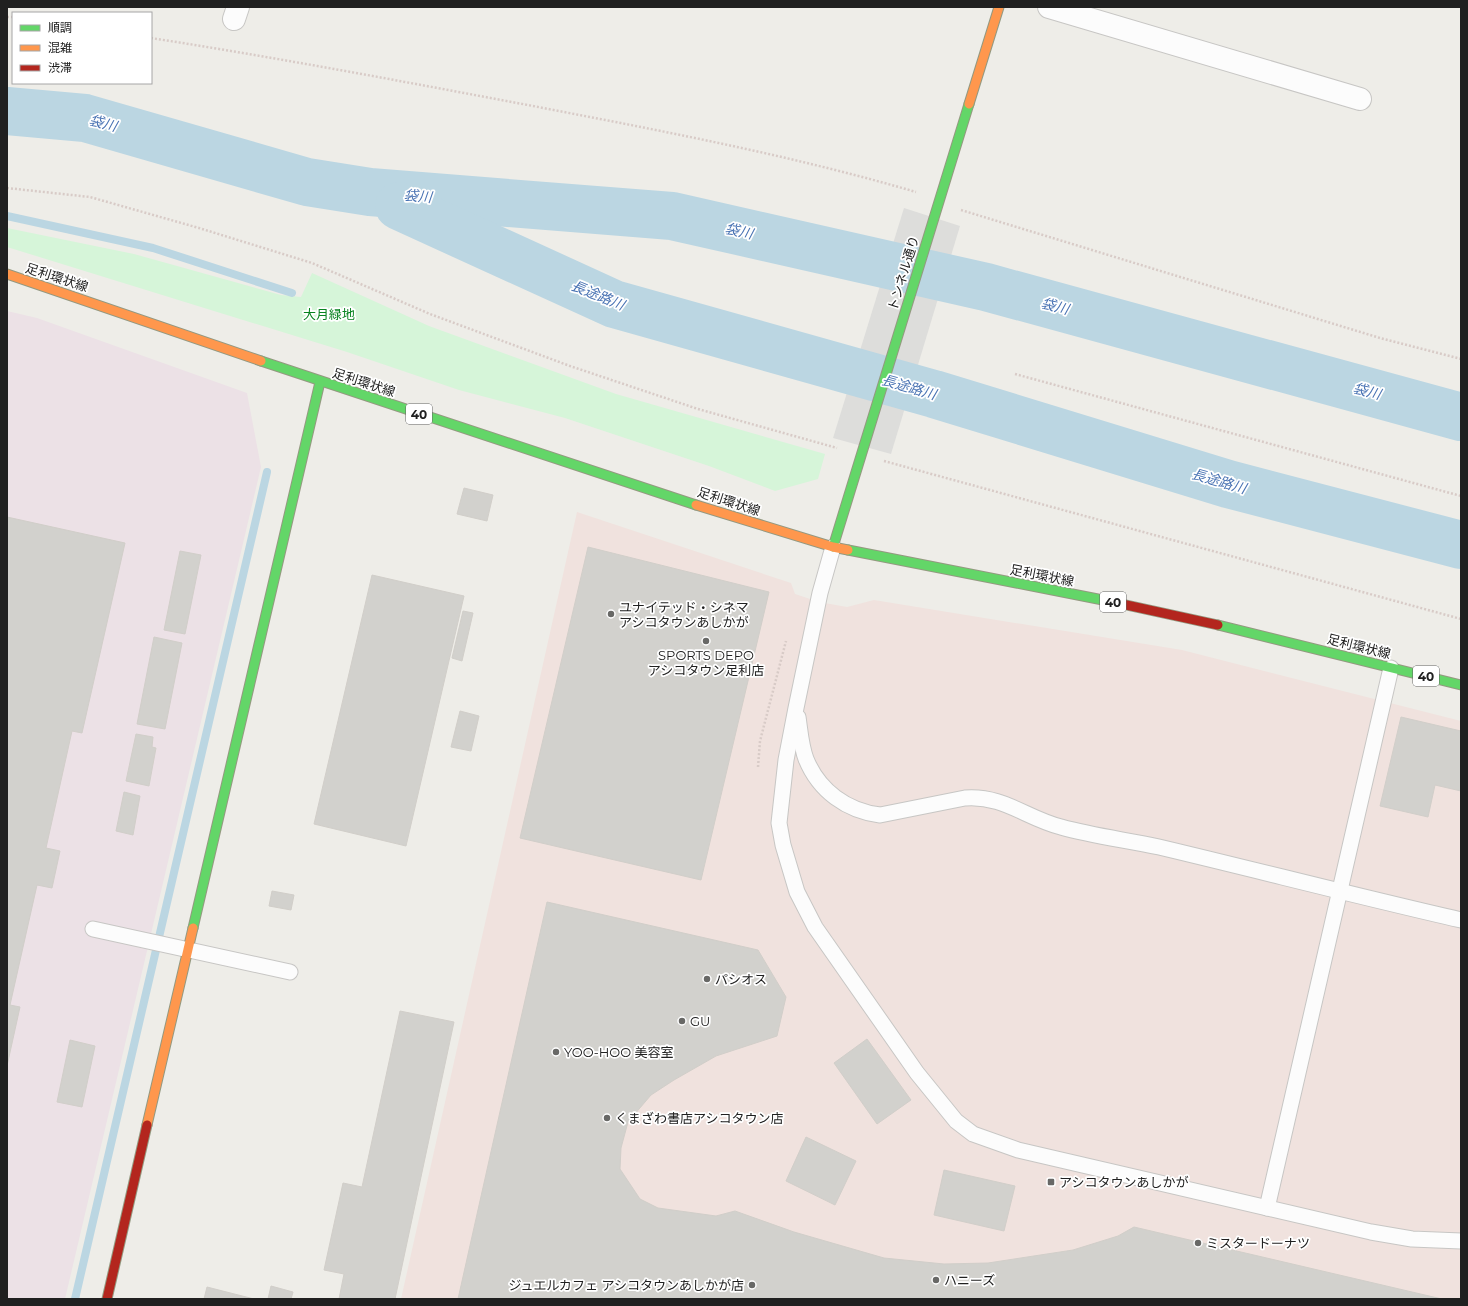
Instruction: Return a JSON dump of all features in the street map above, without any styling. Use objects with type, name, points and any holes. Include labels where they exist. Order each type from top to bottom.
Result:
[{"type":"main road","name":"トンネル通り","points":[[833,547],[862,446],[999,7]]},
{"type":"main road","name":"足利環状線","points":[[7,274],[49,287],[320,382],[735,517],[833,547],[1175,614],[1461,685]]},
{"type":"main road","points":[[107,1299],[320,382]]},
{"type":"street","points":[[1049,7],[1360,99]]},
{"type":"lane","points":[[833,547],[820,593],[786,760],[779,823],[783,845],[797,892],[815,927],[917,1073],[956,1121],[973,1134],[1018,1150],[1390,1236],[1438,1241],[1461,1240]]},
{"type":"lane","points":[[1267,1208],[1391,668]]},
{"type":"lane","points":[[796,708],[806,758],[817,779],[838,800],[852,808],[867,813],[880,815],[965,798],[977,797],[1003,802],[1037,819],[1061,827],[1158,847],[1340,892],[1460,916]]},
{"type":"lane","points":[[92,929],[290,972]]},
{"type":"path","points":[[152,38],[390,79],[692,136],[871,179],[916,192]]},
{"type":"path","points":[[7,188],[90,197],[199,228],[312,263],[430,314],[578,368],[698,409],[838,448]]},
{"type":"path","points":[[962,210],[1380,338],[1461,360]]},
{"type":"path","points":[[1015,374],[1461,496]]},
{"type":"path","points":[[884,461],[1461,618]]},
{"type":"path","points":[[758,766],[760,741],[786,640]]},
{"type":"shaded area","points":[[7,311],[37,318],[247,393],[261,467],[65,1299],[7,1299]]},
{"type":"shaded area","name":"アシコタウンあしかが","points":[[577,512],[791,583],[795,594],[819,602],[847,607],[874,600],[1182,650],[1461,721],[1461,1299],[401,1299]]},
{"type":"green space","name":"大月緑地","points":[[7,228],[134,254],[281,295],[301,297],[312,273],[429,326],[616,394],[825,454],[818,479],[775,491],[709,466],[565,418],[459,390],[347,352],[7,247]]},
{"type":"pier","points":[[904,208],[960,226],[891,454],[833,438]]},
{"type":"building","points":[[464,488],[493,495],[487,521],[457,514]]},
{"type":"building","points":[[7,517],[125,543],[82,733],[72,731],[46,848],[60,851],[52,888],[37,885],[10,1005],[20,1007],[7,1066]]},
{"type":"building","points":[[588,547],[769,592],[701,880],[520,838]]},
{"type":"building","points":[[180,551],[201,555],[185,634],[164,630]]},
{"type":"building","points":[[372,575],[464,596],[406,846],[314,824]]},
{"type":"building","points":[[463,611],[473,613],[462,661],[452,658]]},
{"type":"building","points":[[154,637],[182,643],[165,729],[137,724]]},
{"type":"building","points":[[460,711],[479,716],[471,751],[451,747]]},
{"type":"building","points":[[1401,717],[1461,731],[1461,791],[1435,785],[1428,817],[1380,806]]},
{"type":"building","points":[[136,734],[153,737],[152,747],[156,748],[149,786],[126,781]]},
{"type":"building","points":[[124,792],[140,796],[133,835],[116,831]]},
{"type":"building","points":[[272,891],[294,895],[291,910],[269,906]]},
{"type":"building","points":[[547,902],[758,950],[786,997],[777,1036],[716,1056],[674,1080],[651,1095],[628,1122],[621,1148],[620,1169],[640,1199],[658,1208],[716,1216],[735,1211],[794,1232],[884,1258],[944,1264],[988,1263],[1073,1250],[1118,1236],[1134,1227],[1442,1299],[458,1299]]},
{"type":"building","points":[[400,1011],[454,1022],[395,1299],[339,1299],[344,1274],[324,1270],[343,1183],[362,1187]]},
{"type":"building","points":[[867,1039],[911,1100],[877,1124],[834,1063]]},
{"type":"building","points":[[70,1040],[95,1046],[82,1107],[57,1102]]},
{"type":"building","points":[[806,1137],[856,1161],[835,1205],[786,1181]]},
{"type":"building","points":[[944,1170],[1015,1186],[1004,1231],[934,1215]]},
{"type":"building","points":[[271,1286],[293,1292],[291,1299],[268,1299]]},
{"type":"building","points":[[207,1287],[254,1299],[204,1299]]},
{"type":"waterway","name":"袋川","points":[[7,111],[85,118],[307,182],[370,192],[672,216],[986,287],[1461,417]]},
{"type":"waterway","name":"長途路川","points":[[399,206],[614,304],[934,394],[1228,484],[1461,545]]},
{"type":"waterway","points":[[7,216],[153,248],[292,293]]},
{"type":"waterway","points":[[75,1299],[267,472]]},
{"type":"traffic: fast","points":[[833,547],[969,104]]},
{"type":"traffic: fast","points":[[261,361],[696,505]]},
{"type":"traffic: fast","points":[[193,928],[320,382]]},
{"type":"traffic: fast","points":[[848,550],[1108,601]]},
{"type":"traffic: fast","points":[[1218,625],[1461,685]]},
{"type":"traffic: slow","points":[[969,104],[999,7]]},
{"type":"traffic: slow","points":[[7,274],[261,361]]},
{"type":"traffic: slow","points":[[696,505],[833,547],[848,550]]},
{"type":"traffic: slow","points":[[147,1125],[193,928]]},
{"type":"traffic: jam","points":[[1108,601],[1218,625]]},
{"type":"traffic: jam","points":[[107,1299],[147,1125]]},
{"type":"place","name":"ユナイテッド・シネマ アシコタウンあしかが","points":[[611,614]]},
{"type":"place","name":"SPORTS DEPO アシコタウン足利店","points":[[706,641]]},
{"type":"place","name":"パシオス","points":[[707,979]]},
{"type":"place","name":"GU","points":[[682,1021]]},
{"type":"place","name":"YOO-HOO 美容室","points":[[556,1052]]},
{"type":"place","name":"くまざわ書店アシコタウン店","points":[[607,1118]]},
{"type":"place","name":"アシコタウンあしかが","points":[[1051,1182]]},
{"type":"place","name":"ミスタードーナツ","points":[[1198,1243]]},
{"type":"place","name":"ハニーズ","points":[[936,1280]]},
{"type":"place","name":"ジュエルカフェ アシコタウンあしかが店","points":[[752,1285]]}]
